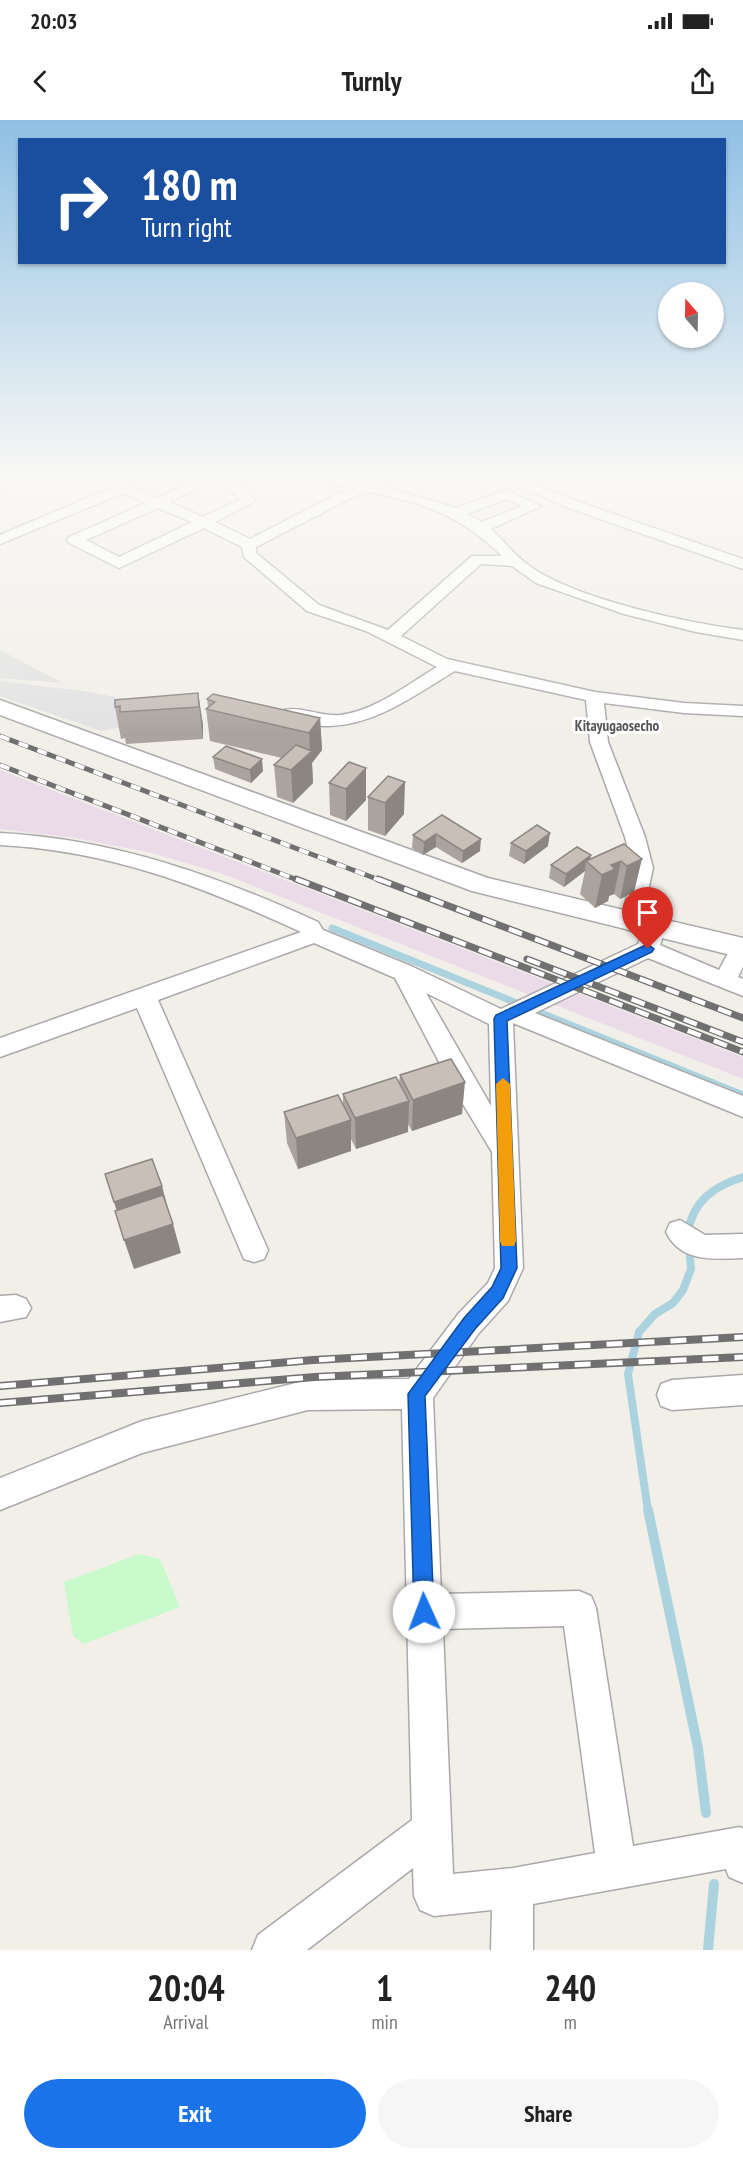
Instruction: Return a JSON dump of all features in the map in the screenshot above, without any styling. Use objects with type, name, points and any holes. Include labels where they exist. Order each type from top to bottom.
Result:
[{"type":"street","points":[[261,564],[313,608],[372,628],[421,655],[451,666],[595,697],[684,708],[743,711]]},
{"type":"street","points":[[389,638],[471,564]]},
{"type":"street","points":[[519,564],[526,571],[546,581],[582,594],[720,633],[743,635]]},
{"type":"street","points":[[273,710],[327,721],[347,720],[364,714],[451,666]]},
{"type":"street","points":[[595,697],[599,742],[635,837],[643,868],[645,933]]},
{"type":"street","points":[[0,707],[481,885],[645,933],[743,948],[734,985],[645,933]]},
{"type":"street","points":[[0,839],[33,839],[141,859],[228,889],[310,927],[315,935],[402,972],[506,1016],[743,1107]]},
{"type":"street","points":[[506,1016],[645,933]]},
{"type":"street","points":[[0,1048],[315,935]]},
{"type":"street","points":[[402,972],[458,1074],[506,1151]]},
{"type":"street","points":[[144,996],[254,1250]]},
{"type":"street","points":[[506,1016],[509,1268],[498,1292],[470,1323],[417,1394],[435,1896],[513,1888],[740,1847],[743,1863]]},
{"type":"street","points":[[690,1239],[743,1245]]},
{"type":"street","points":[[672,1395],[743,1390]]},
{"type":"street","points":[[0,1494],[142,1437],[308,1395],[417,1394]]},
{"type":"street","points":[[424,1612],[579,1608],[617,1870]]},
{"type":"street","points":[[273,1950],[432,1829]]},
{"type":"street","points":[[512,1950],[513,1888]]},
{"type":"shaded area","points":[[0,650],[63,683],[0,678]]},
{"type":"shaded area","points":[[0,681],[83,691],[132,700],[129,726],[101,731],[0,696]]},
{"type":"shaded area","points":[[0,770],[743,1057],[743,1079],[223,874],[152,853],[75,838],[0,829]]},
{"type":"green space","points":[[139,1554],[160,1559],[180,1607],[84,1644],[73,1636],[64,1582]]},
{"type":"building","points":[[198,693],[199,707],[120,712],[120,706],[115,707],[115,700]]},
{"type":"building","points":[[213,694],[320,718],[309,733],[206,709],[215,702],[207,699]]},
{"type":"building","points":[[296,745],[312,751],[291,770],[274,765]]},
{"type":"building","points":[[226,746],[262,759],[250,770],[213,757]]},
{"type":"building","points":[[349,762],[366,768],[346,789],[329,783]]},
{"type":"building","points":[[388,776],[405,782],[385,803],[368,797]]},
{"type":"building","points":[[442,815],[481,839],[463,851],[436,834],[424,842],[413,835]]},
{"type":"building","points":[[537,825],[550,833],[526,851],[511,843]]},
{"type":"building","points":[[624,844],[642,859],[627,866],[621,861],[611,865],[615,869],[602,875],[586,861]]},
{"type":"building","points":[[577,847],[591,855],[566,874],[551,865]]},
{"type":"building","points":[[451,1059],[465,1082],[413,1100],[400,1075]]},
{"type":"building","points":[[396,1077],[409,1101],[355,1118],[343,1094]]},
{"type":"building","points":[[338,1095],[351,1120],[296,1138],[284,1112]]},
{"type":"building","points":[[152,1159],[162,1186],[114,1202],[105,1174]]},
{"type":"building","points":[[163,1195],[173,1224],[124,1240],[115,1211]]},
{"type":"waterway","points":[[332,928],[743,1095]]},
{"type":"waterway","points":[[688,1232],[700,1203],[714,1190],[743,1177]]},
{"type":"waterway","points":[[648,1511],[628,1374],[639,1332],[655,1314],[673,1303],[683,1290],[691,1269],[689,1246]]},
{"type":"waterway","points":[[648,1510],[698,1748],[706,1813]]},
{"type":"waterway","points":[[708,1950],[714,1884]]},
{"type":"railway","points":[[0,736],[382,881]]},
{"type":"railway","points":[[0,765],[300,881]]},
{"type":"railway","points":[[296,879],[743,1052]]},
{"type":"railway","points":[[378,879],[743,1018]]},
{"type":"railway","points":[[527,959],[743,1042]]},
{"type":"railway","points":[[0,1386],[313,1360],[743,1337]]},
{"type":"railway","points":[[0,1403],[315,1377],[743,1357]]},
{"type":"slow traffic","points":[[503,1084],[508,1241]]},
{"type":"district","name":"Kitayugaosecho","points":[[617,726]]},
{"type":"route","points":[[424,1612],[417,1394],[470,1323],[498,1292],[509,1268],[501,1019],[648,949]]}]
